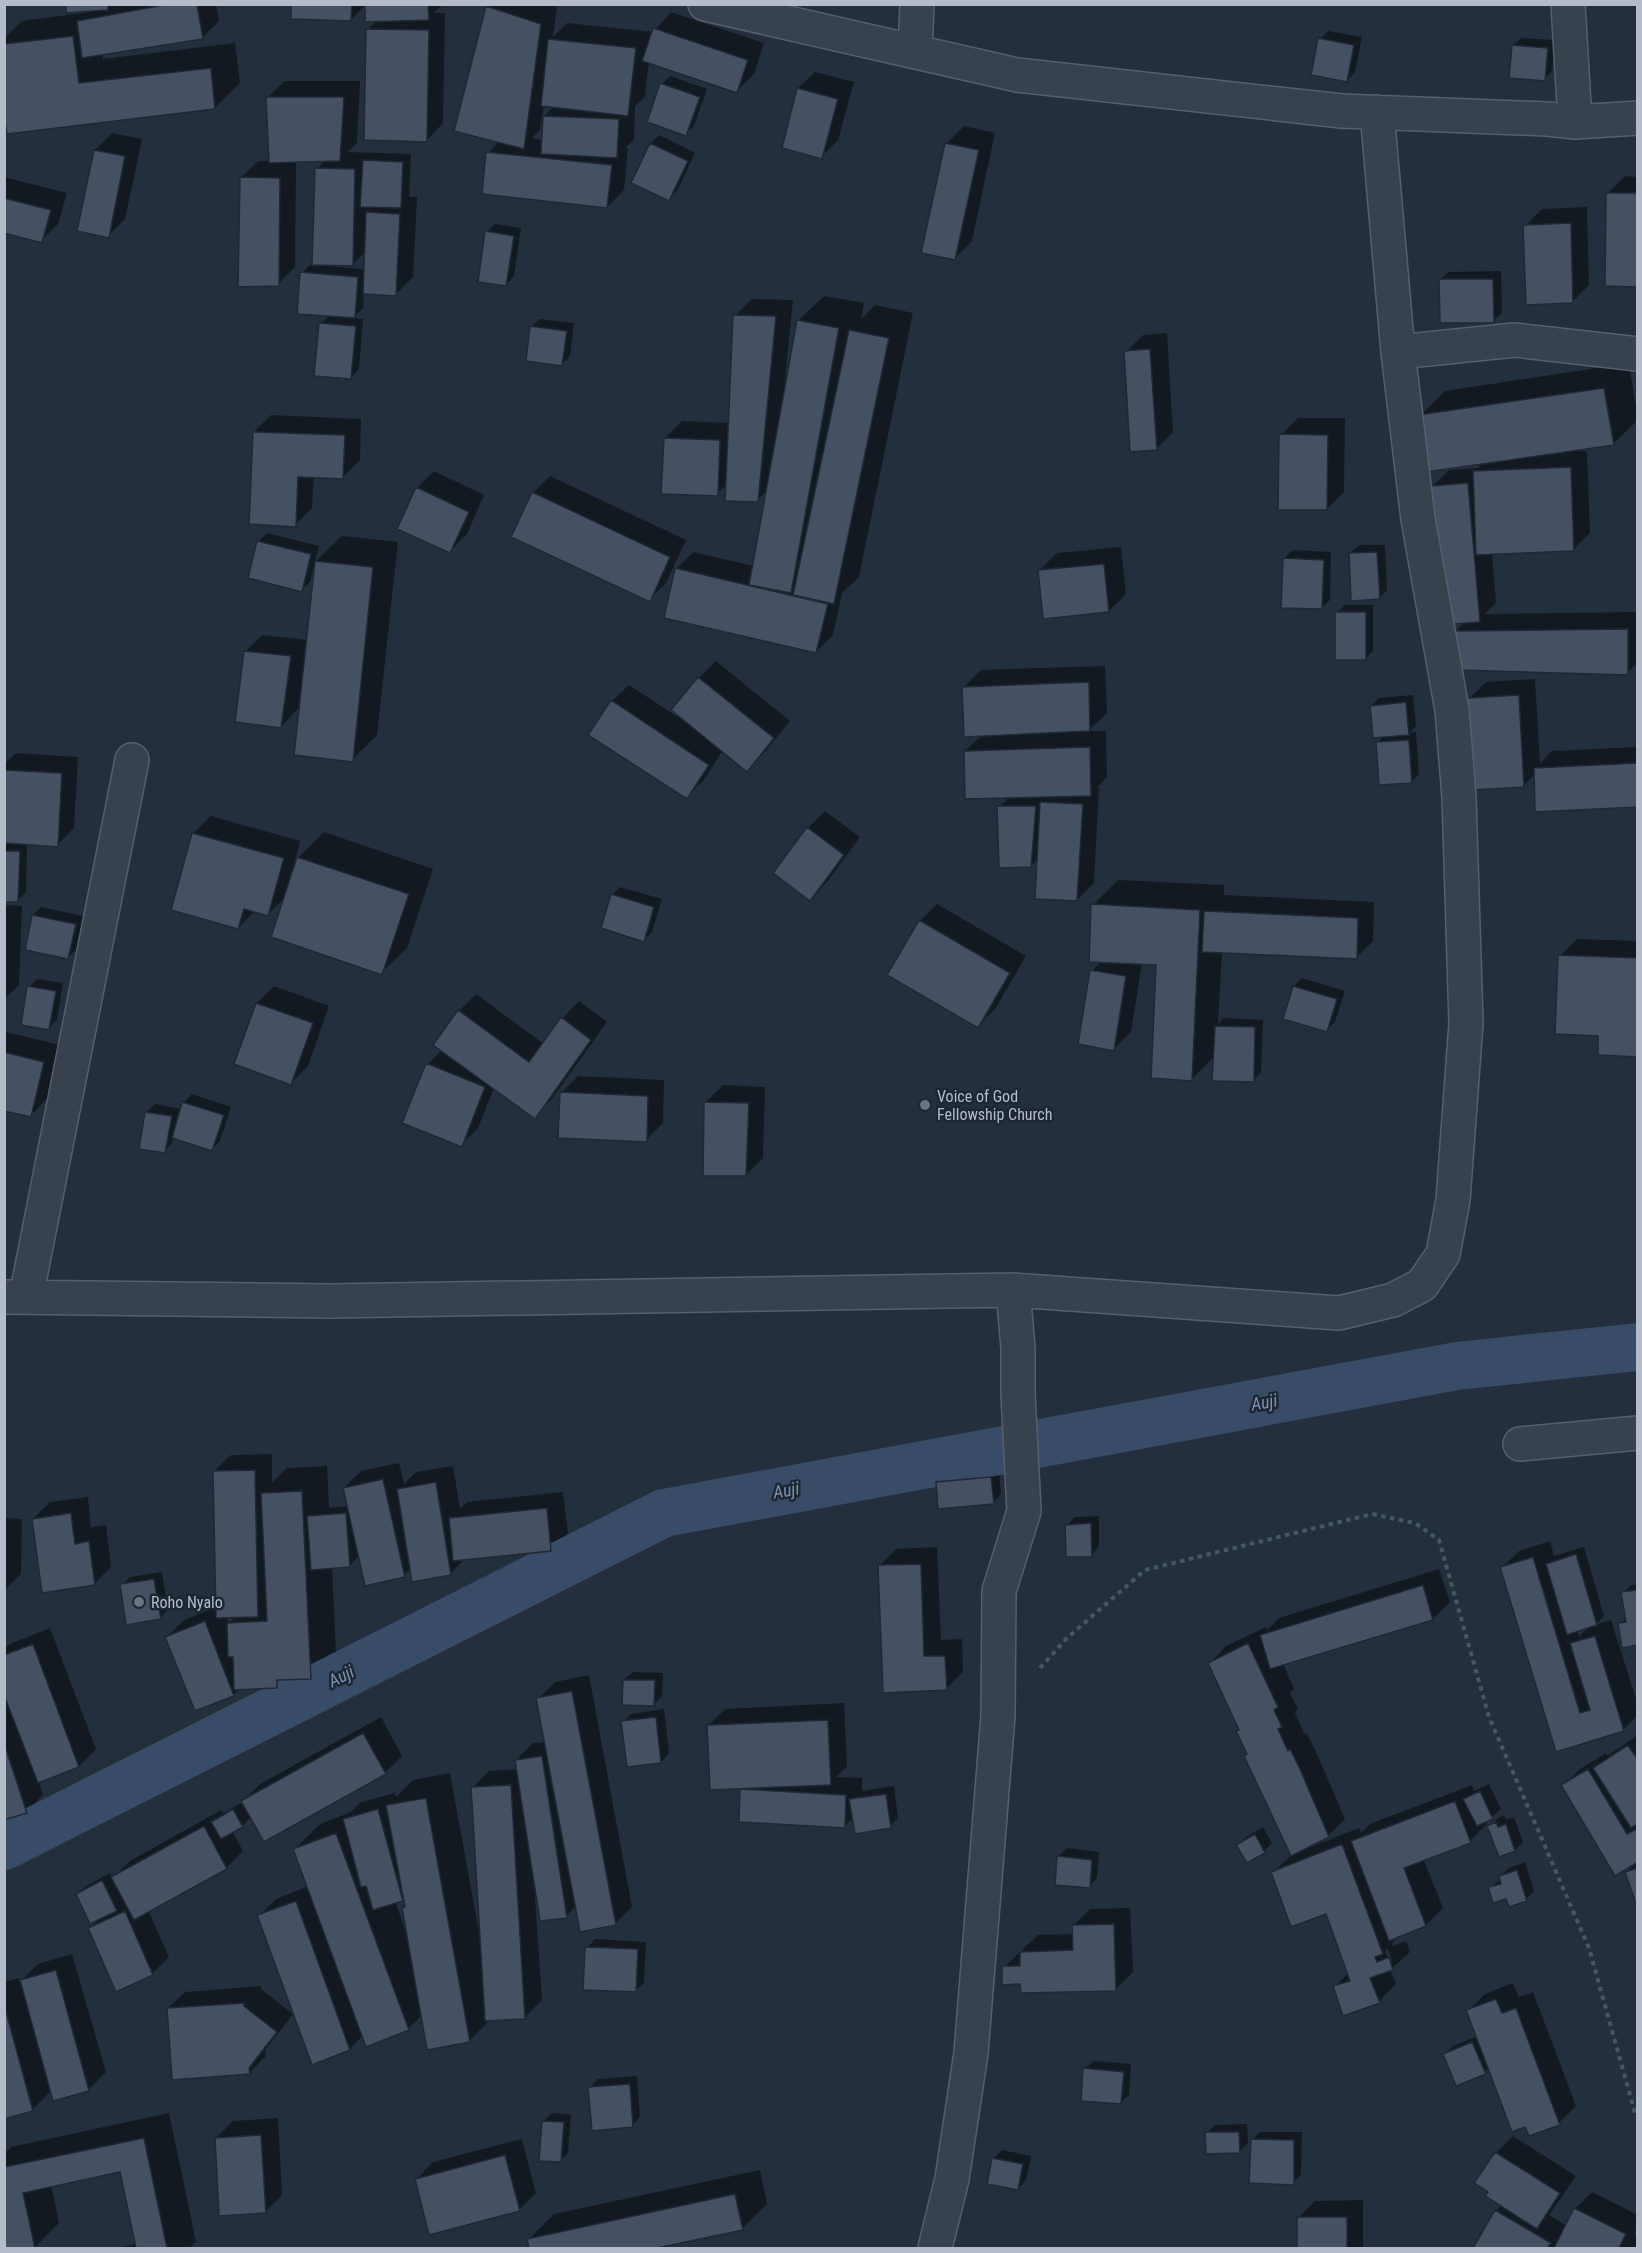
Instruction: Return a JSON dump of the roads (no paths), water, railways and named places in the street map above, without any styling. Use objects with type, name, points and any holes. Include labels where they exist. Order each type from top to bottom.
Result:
[{"type":"street","points":[[705,4],[1017,75],[1330,110],[1575,122],[1638,118]]},
{"type":"street","points":[[915,51],[917,4]]},
{"type":"street","points":[[1568,4],[1575,122]]},
{"type":"street","points":[[132,760],[15,1297],[330,1301],[1013,1290],[1339,1313],[1394,1300],[1422,1286],[1443,1254],[1453,1200],[1466,1023],[1460,797],[1452,710],[1418,519],[1398,352],[1377,112]]},
{"type":"street","points":[[1398,352],[1515,340],[1638,354]]},
{"type":"street","points":[[935,2248],[954,2168],[971,2053],[998,1716],[999,1591],[1024,1511],[1018,1348],[1013,1290]]},
{"type":"street","points":[[1520,1444],[1638,1433]]},
{"type":"waterway","name":"Auji","points":[[4,1846],[664,1513],[1457,1366],[1638,1347]]},
{"type":"place","name":"Voice of God Fellowship Church","points":[[925,1105]]},
{"type":"place","name":"Roho Nyalo","points":[[139,1602]]}]
